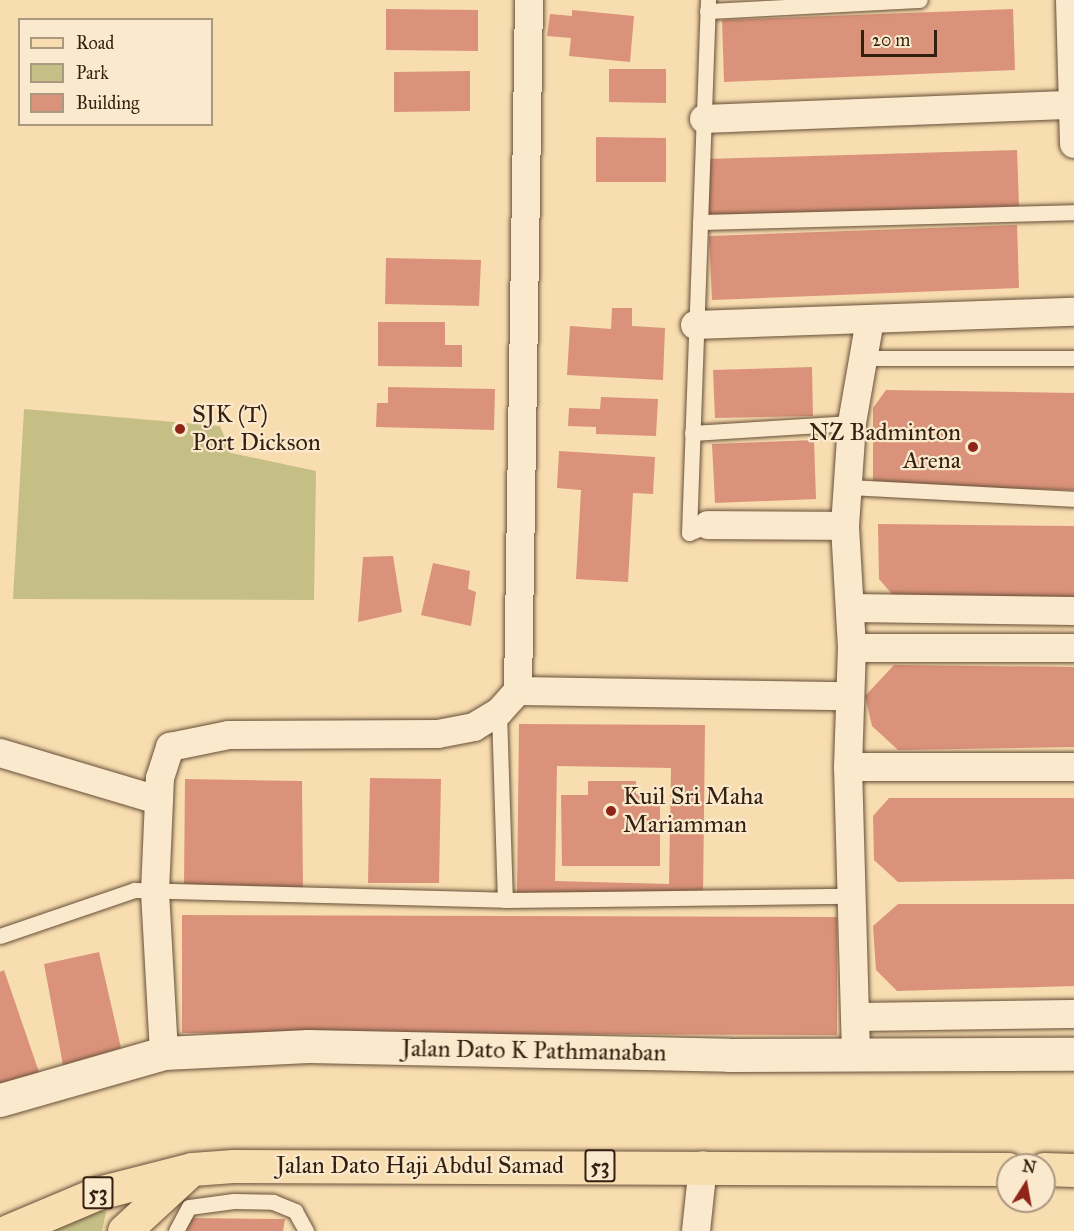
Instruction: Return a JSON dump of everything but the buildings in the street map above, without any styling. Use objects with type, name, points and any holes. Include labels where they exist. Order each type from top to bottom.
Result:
[{"type":"main road","name":"Jalan Dato Haji Abdul Samad","points":[[8,1231],[98,1193],[192,1169],[703,1165],[996,1169]]},
{"type":"main road","name":"53","points":[[124,1231],[143,1219],[192,1169]]},
{"type":"main road","points":[[1056,1169],[1074,1170]]},
{"type":"street","points":[[164,1053],[154,892],[158,800],[170,747],[196,739],[438,734],[474,727],[499,712],[518,691],[529,0]]},
{"type":"street","points":[[1070,0],[1074,144]]},
{"type":"street","points":[[704,118],[1072,105]]},
{"type":"street","points":[[695,325],[1074,312]]},
{"type":"street","points":[[856,1053],[849,896],[848,696],[852,648],[845,526],[852,423],[870,320]]},
{"type":"street","points":[[708,525],[845,526]]},
{"type":"street","points":[[851,608],[1074,611]]},
{"type":"street","points":[[852,648],[1074,648]]},
{"type":"street","points":[[518,691],[848,696]]},
{"type":"street","points":[[0,753],[158,800]]},
{"type":"street","points":[[848,767],[1074,767]]},
{"type":"street","points":[[855,1017],[1074,1014]]},
{"type":"street","name":"Jalan Dato K Pathmanaban","points":[[0,1100],[164,1053],[308,1046],[1074,1054]]},
{"type":"street","points":[[696,1231],[703,1165]]},
{"type":"lane","points":[[708,525],[688,533],[707,5],[920,0]]},
{"type":"lane","points":[[700,222],[1074,212]]},
{"type":"lane","points":[[862,358],[1074,358]]},
{"type":"lane","points":[[692,433],[852,423]]},
{"type":"lane","points":[[847,488],[1074,499]]},
{"type":"lane","points":[[499,712],[506,900]]},
{"type":"lane","points":[[0,936],[134,890],[506,900],[849,896]]},
{"type":"lane","points":[[176,1231],[189,1207],[253,1201],[273,1202],[295,1211],[306,1231]]},
{"type":"green space","points":[[24,409],[220,426],[231,453],[316,471],[314,600],[13,599]]},
{"type":"green space","points":[[96,1209],[106,1212],[102,1231],[43,1231]]},
{"type":"place","name":"SJK (T) Port Dickson","points":[[180,429]]},
{"type":"place","name":"NZ Badminton Arena","points":[[973,447]]},
{"type":"place","name":"Kuil Sri Maha Mariamman","points":[[611,811]]}]
